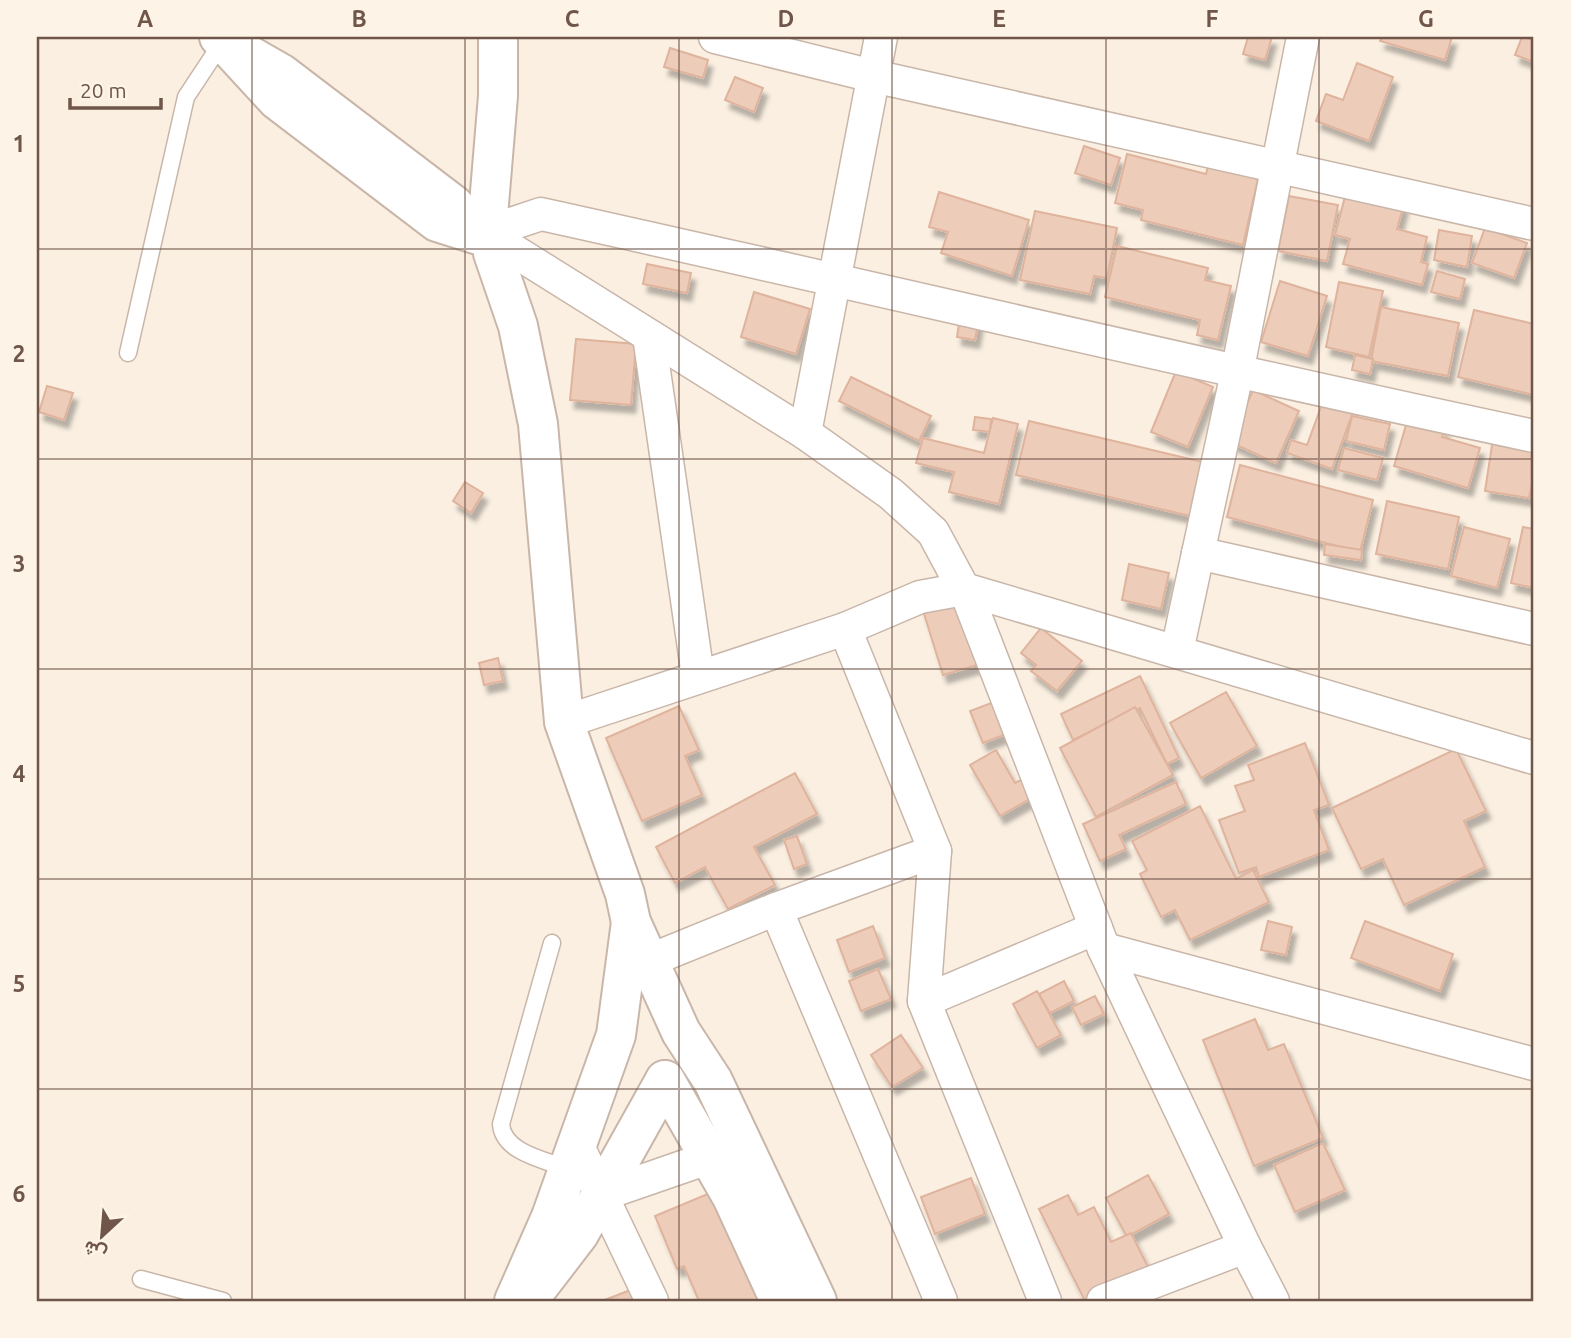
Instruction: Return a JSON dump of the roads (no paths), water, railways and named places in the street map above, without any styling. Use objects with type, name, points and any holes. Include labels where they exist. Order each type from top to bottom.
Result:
[{"type":"street","points":[[498,37],[491,238],[518,326],[538,424],[564,722],[625,894],[631,922],[681,1032],[685,1054],[681,1065],[665,1080],[579,1234],[527,1301]]},
{"type":"street","points":[[715,37],[873,76],[1534,224]]},
{"type":"street","points":[[805,433],[881,37]]},
{"type":"street","points":[[1177,651],[1237,373],[1303,37]]},
{"type":"street","points":[[221,38],[277,100],[437,222],[491,238],[805,433],[891,494],[933,532],[964,589],[1100,938],[1273,1301]]},
{"type":"street","points":[[491,238],[541,214],[1237,373],[1534,436]]},
{"type":"street","points":[[649,336],[698,676]]},
{"type":"street","points":[[1198,553],[1534,629]]},
{"type":"street","points":[[564,722],[845,629],[920,597],[964,589],[1534,758]]},
{"type":"street","points":[[845,629],[935,851],[925,1001],[1045,1301]]},
{"type":"street","points":[[648,961],[776,909],[935,851]]},
{"type":"street","points":[[776,909],[942,1301]]},
{"type":"street","points":[[631,922],[615,1059],[621,1070],[641,1083],[665,1080]]},
{"type":"street","points":[[925,1001],[1100,938],[1534,1063]]},
{"type":"street","points":[[514,1301],[551,1217],[616,1035],[632,1017],[643,1013],[666,1017],[675,1023],[713,1081],[817,1301]]},
{"type":"street","points":[[665,1080],[732,1196],[780,1301]]},
{"type":"street","points":[[573,1157],[601,1195],[652,1301]]},
{"type":"street","points":[[601,1195],[711,1157]]},
{"type":"street","points":[[1103,1301],[1245,1247]]},
{"type":"lane","points":[[128,354],[186,97],[221,38]]},
{"type":"lane","points":[[552,943],[501,1124],[505,1139],[517,1149],[573,1157]]},
{"type":"lane","points":[[141,1279],[223,1301]]}]
